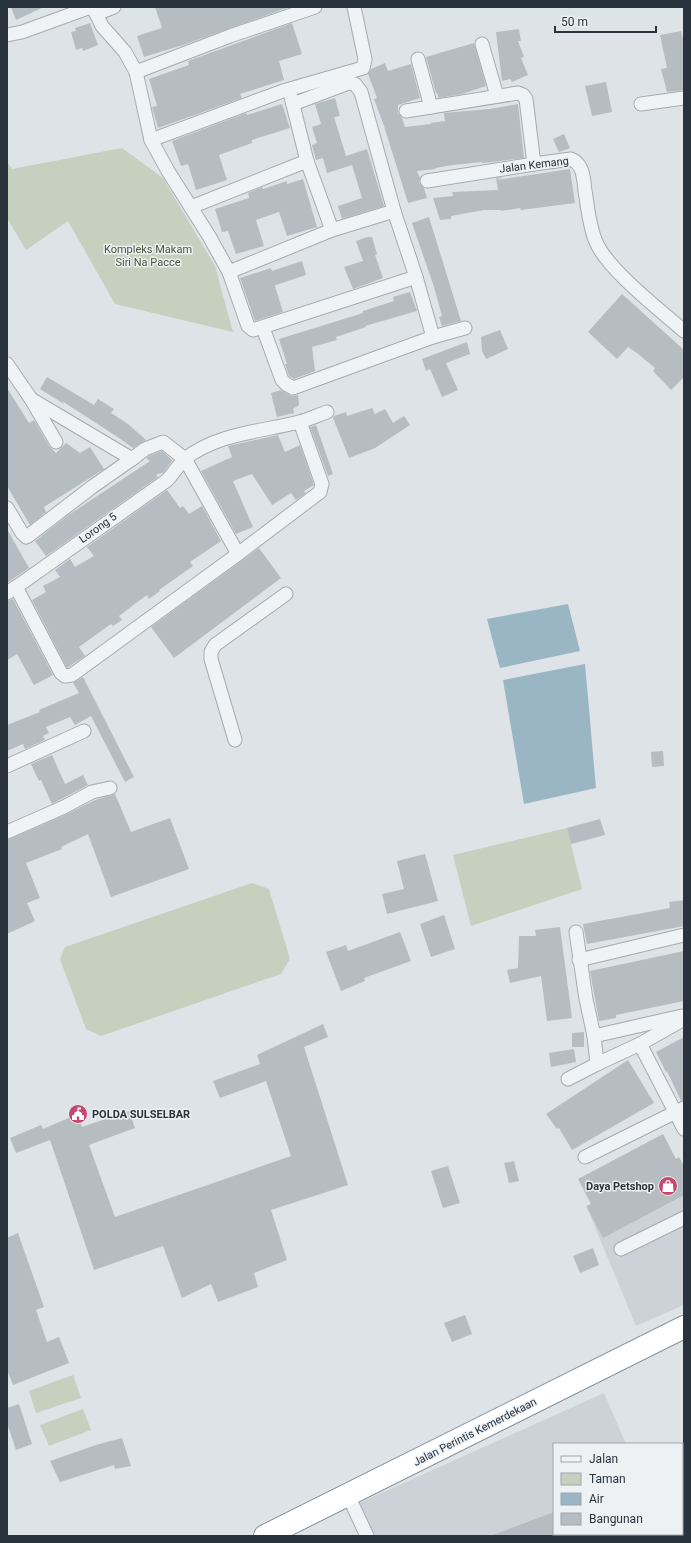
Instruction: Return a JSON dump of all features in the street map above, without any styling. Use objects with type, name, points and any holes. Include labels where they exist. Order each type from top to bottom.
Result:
[{"type":"highway","name":"Jalan Perintis Kemerdekaan","points":[[265,1536],[684,1327]]},
{"type":"street","points":[[7,35],[22,32],[93,9],[114,7]]},
{"type":"street","points":[[136,72],[230,36],[316,7]]},
{"type":"street","points":[[150,140],[286,91],[363,68],[365,59],[354,7]]},
{"type":"street","points":[[93,9],[102,26],[124,52],[136,72],[150,140],[191,207],[228,272],[250,328],[255,330],[263,328],[416,277]]},
{"type":"street","points":[[482,44],[496,96]]},
{"type":"street","points":[[418,59],[431,107]]},
{"type":"street","points":[[293,104],[351,83],[361,92],[394,211],[416,277],[433,337]]},
{"type":"street","points":[[286,91],[290,94],[308,161],[332,230]]},
{"type":"street","points":[[406,111],[496,96],[518,93],[523,95],[526,99],[534,164]]},
{"type":"street","points":[[641,104],[684,98]]},
{"type":"street","name":"Jalan Kemang","points":[[427,181],[534,164],[571,159],[575,161],[580,166],[583,175],[590,228],[597,244],[622,276],[684,332]]},
{"type":"street","points":[[191,207],[308,161]]},
{"type":"street","points":[[228,272],[332,230],[394,211]]},
{"type":"street","points":[[263,328],[282,380],[293,388],[433,337],[465,328]]},
{"type":"street","points":[[7,364],[31,399],[56,442]]},
{"type":"street","points":[[31,399],[132,459]]},
{"type":"street","name":"Lorong 5","points":[[12,590],[166,481],[185,459],[213,442],[233,435],[300,422],[327,412]]},
{"type":"street","points":[[12,590],[61,672],[64,676],[68,677],[238,554],[320,492],[322,489],[322,484],[300,422]]},
{"type":"street","points":[[7,508],[22,533],[28,536],[92,486],[145,449],[163,442],[185,459],[238,554]]},
{"type":"street","points":[[236,740],[211,659],[211,652],[214,645],[286,594]]},
{"type":"street","points":[[7,766],[84,731]]},
{"type":"street","points":[[7,832],[64,807],[92,792],[110,788]]},
{"type":"street","points":[[576,932],[579,960],[594,1036],[597,1064]]},
{"type":"street","points":[[579,960],[684,935]]},
{"type":"street","points":[[594,1036],[684,1015]]},
{"type":"street","points":[[568,1079],[640,1044],[684,1019]]},
{"type":"street","points":[[640,1044],[680,1110],[684,1129]]},
{"type":"street","points":[[585,1157],[680,1110]]},
{"type":"street","points":[[621,1249],[684,1218]]},
{"type":"street","points":[[348,1495],[367,1536]]},
{"type":"shaded area","points":[[684,1163],[684,1305],[636,1326],[590,1215]]},
{"type":"shaded area","points":[[604,1393],[626,1443],[553,1443],[553,1535],[667,1536],[373,1536],[357,1504]]},
{"type":"green space","name":"Kompleks Makam Siri Na Pacce","points":[[122,148],[163,178],[215,266],[233,332],[115,304],[68,221],[26,250],[7,218],[7,162],[12,169]]},
{"type":"green space","points":[[567,828],[582,889],[471,926],[453,855]]},
{"type":"green space","points":[[252,883],[269,889],[290,959],[281,974],[101,1036],[86,1029],[60,959],[65,947]]},
{"type":"green space","points":[[73,1375],[81,1398],[36,1413],[29,1391]]},
{"type":"green space","points":[[83,1409],[91,1430],[49,1446],[40,1425]]},
{"type":"water","points":[[568,604],[580,651],[500,668],[487,619]]},
{"type":"water","points":[[585,664],[596,788],[524,804],[503,680]]},
{"type":"building","points":[[11,7],[44,7],[16,20]]},
{"type":"building","points":[[155,7],[287,8],[183,45],[144,57],[137,36],[162,28]]},
{"type":"building","points":[[90,23],[98,45],[83,51],[82,48],[76,50],[71,32],[76,31],[75,28]]},
{"type":"building","points":[[292,23],[302,54],[279,61],[284,80],[240,94],[242,98],[158,128],[152,107],[157,106],[149,79],[189,65],[188,61]]},
{"type":"building","points":[[519,29],[521,41],[518,41],[524,57],[521,58],[528,75],[512,82],[510,79],[502,81],[496,32]]},
{"type":"building","points":[[681,31],[684,43],[684,90],[667,92],[661,69],[667,68],[660,35]]},
{"type":"building","points":[[474,43],[486,86],[462,94],[439,98],[436,93],[426,57]]},
{"type":"building","points":[[385,63],[388,71],[411,64],[420,98],[398,105],[398,113],[402,118],[405,127],[445,121],[444,113],[489,109],[518,104],[524,158],[453,165],[417,171],[420,178],[419,183],[424,188],[427,198],[408,203],[374,99],[377,98],[368,74],[371,69]]},
{"type":"building","points":[[606,82],[612,112],[592,116],[585,86]]},
{"type":"building","points":[[335,98],[340,116],[334,117],[346,156],[367,149],[384,206],[342,219],[338,206],[362,198],[352,165],[327,173],[323,158],[316,160],[312,145],[317,143],[312,127],[321,124],[315,104]]},
{"type":"building","points":[[282,104],[290,128],[252,140],[252,143],[219,155],[227,180],[196,190],[188,164],[181,166],[172,141],[246,113],[247,115]]},
{"type":"building","points":[[564,134],[570,148],[559,152],[553,139]]},
{"type":"building","points":[[570,169],[575,203],[521,210],[520,208],[501,211],[484,210],[451,216],[451,219],[440,220],[433,198],[453,196],[452,192],[498,190],[496,178],[503,177],[497,180]]},
{"type":"building","points":[[303,179],[317,227],[287,236],[279,212],[256,220],[264,246],[236,254],[228,231],[222,232],[215,209],[249,198],[248,193],[262,187],[263,189],[287,181],[287,184]]},
{"type":"building","points":[[429,217],[461,321],[442,326],[439,317],[442,316],[434,287],[412,223]]},
{"type":"building","points":[[367,237],[372,237],[377,254],[375,255],[383,278],[353,289],[344,267],[363,261],[356,241]]},
{"type":"building","points":[[302,261],[306,275],[275,286],[283,312],[255,321],[240,278],[271,268],[272,271]]},
{"type":"building","points":[[410,292],[417,311],[365,326],[366,327],[336,337],[337,340],[312,347],[315,371],[294,379],[289,376],[285,364],[287,364],[279,339],[363,313],[363,311],[394,301],[393,297]]},
{"type":"building","points":[[622,294],[684,350],[684,377],[671,390],[653,371],[655,368],[637,353],[628,347],[617,359],[588,332]]},
{"type":"building","points":[[500,330],[508,349],[486,359],[482,351],[481,337]]},
{"type":"building","points":[[467,342],[470,354],[446,363],[458,390],[442,397],[430,369],[426,371],[422,359]]},
{"type":"building","points":[[47,377],[94,405],[98,399],[114,409],[111,413],[128,424],[146,440],[133,448],[62,401],[64,404],[40,389]]},
{"type":"building","points":[[7,388],[29,423],[34,420],[49,446],[56,453],[66,443],[80,453],[90,447],[104,469],[44,507],[46,512],[30,525],[7,486]]},
{"type":"building","points":[[281,390],[292,396],[298,395],[299,405],[293,409],[294,413],[277,417],[271,393]]},
{"type":"building","points":[[372,408],[375,414],[385,409],[393,423],[404,416],[410,425],[375,448],[349,458],[333,418],[334,416],[346,412],[347,416]]},
{"type":"building","points":[[316,425],[333,474],[328,476],[310,427]]},
{"type":"building","points":[[278,435],[285,452],[300,445],[314,485],[304,491],[306,493],[296,500],[291,493],[272,505],[252,474],[233,481],[253,527],[236,534],[201,471],[232,457],[228,446]]},
{"type":"building","points":[[162,451],[172,461],[163,473],[156,474],[158,477],[46,556],[35,541],[67,516],[150,461],[146,458]]},
{"type":"building","points":[[167,490],[180,508],[183,506],[189,514],[202,506],[221,541],[190,562],[193,566],[159,590],[160,591],[149,599],[147,595],[119,616],[122,620],[113,626],[111,624],[79,647],[85,656],[67,668],[32,600],[46,592],[43,586],[60,577],[55,570],[70,559],[75,567],[94,556],[87,547]]},
{"type":"building","points":[[7,529],[29,568],[7,583]]},
{"type":"building","points":[[259,548],[281,578],[174,658],[151,627]]},
{"type":"building","points":[[13,599],[53,675],[34,685],[17,654],[7,660],[7,601]]},
{"type":"building","points":[[83,677],[134,777],[125,782],[91,716],[75,725],[70,717],[46,727],[49,733],[43,736],[45,740],[25,749],[23,744],[7,751],[7,725],[40,712],[39,710],[79,693],[73,683]]},
{"type":"building","points":[[663,751],[664,766],[652,767],[651,752]]},
{"type":"building","points":[[52,755],[65,784],[83,775],[88,785],[52,804],[41,780],[39,781],[31,764]]},
{"type":"building","points":[[115,794],[131,832],[170,818],[189,869],[111,897],[88,834],[61,847],[62,849],[26,863],[40,898],[27,903],[35,921],[7,934],[7,840],[95,800]]},
{"type":"building","points":[[600,819],[605,835],[571,844],[567,828]]},
{"type":"building","points":[[425,854],[438,901],[387,914],[382,894],[404,889],[397,861]]},
{"type":"building","points":[[684,900],[684,926],[587,944],[583,924],[670,908],[669,902]]},
{"type":"building","points":[[444,915],[455,949],[431,957],[420,924]]},
{"type":"building","points":[[560,927],[572,1018],[547,1021],[541,976],[510,983],[507,970],[518,968],[519,936],[536,936],[535,930]]},
{"type":"building","points":[[400,932],[411,961],[364,978],[365,981],[341,991],[326,952],[346,945],[348,951]]},
{"type":"building","points":[[684,951],[684,1001],[616,1015],[616,1018],[599,1021],[590,971]]},
{"type":"building","points":[[323,1024],[328,1037],[304,1047],[348,1185],[271,1210],[287,1260],[254,1273],[258,1287],[218,1302],[211,1284],[182,1298],[163,1246],[94,1270],[50,1140],[16,1153],[10,1138],[41,1125],[43,1129],[78,1114],[82,1127],[129,1111],[135,1128],[89,1145],[115,1217],[291,1156],[266,1081],[220,1098],[213,1081],[260,1064],[257,1055]]},
{"type":"building","points":[[584,1032],[584,1047],[572,1047],[572,1033]]},
{"type":"building","points":[[684,1037],[684,1100],[681,1101],[656,1052]]},
{"type":"building","points":[[574,1049],[576,1062],[551,1067],[549,1053]]},
{"type":"building","points":[[628,1060],[654,1103],[572,1150],[559,1128],[557,1129],[546,1114]]},
{"type":"building","points":[[663,1134],[676,1159],[679,1157],[684,1166],[684,1195],[603,1238],[586,1206],[591,1204],[578,1179]]},
{"type":"building","points":[[514,1161],[519,1181],[509,1183],[504,1163]]},
{"type":"building","points":[[448,1166],[460,1203],[443,1208],[431,1171]]},
{"type":"building","points":[[18,1233],[44,1307],[36,1310],[47,1342],[59,1337],[69,1363],[13,1385],[7,1370],[7,1238]]},
{"type":"building","points":[[593,1248],[599,1265],[580,1273],[573,1256]]},
{"type":"building","points":[[465,1315],[472,1334],[452,1342],[444,1323]]},
{"type":"building","points":[[19,1404],[32,1444],[16,1450],[7,1423],[7,1408]]},
{"type":"building","points":[[122,1438],[131,1466],[115,1469],[114,1465],[60,1482],[50,1461],[96,1445]]},
{"type":"building","points":[[553,1512],[554,1536],[493,1535]]},
{"type":"place","name":"POLDA SULSELBAR","points":[[78,1114]]},
{"type":"place","name":"Daya Petshop","points":[[668,1186]]}]
